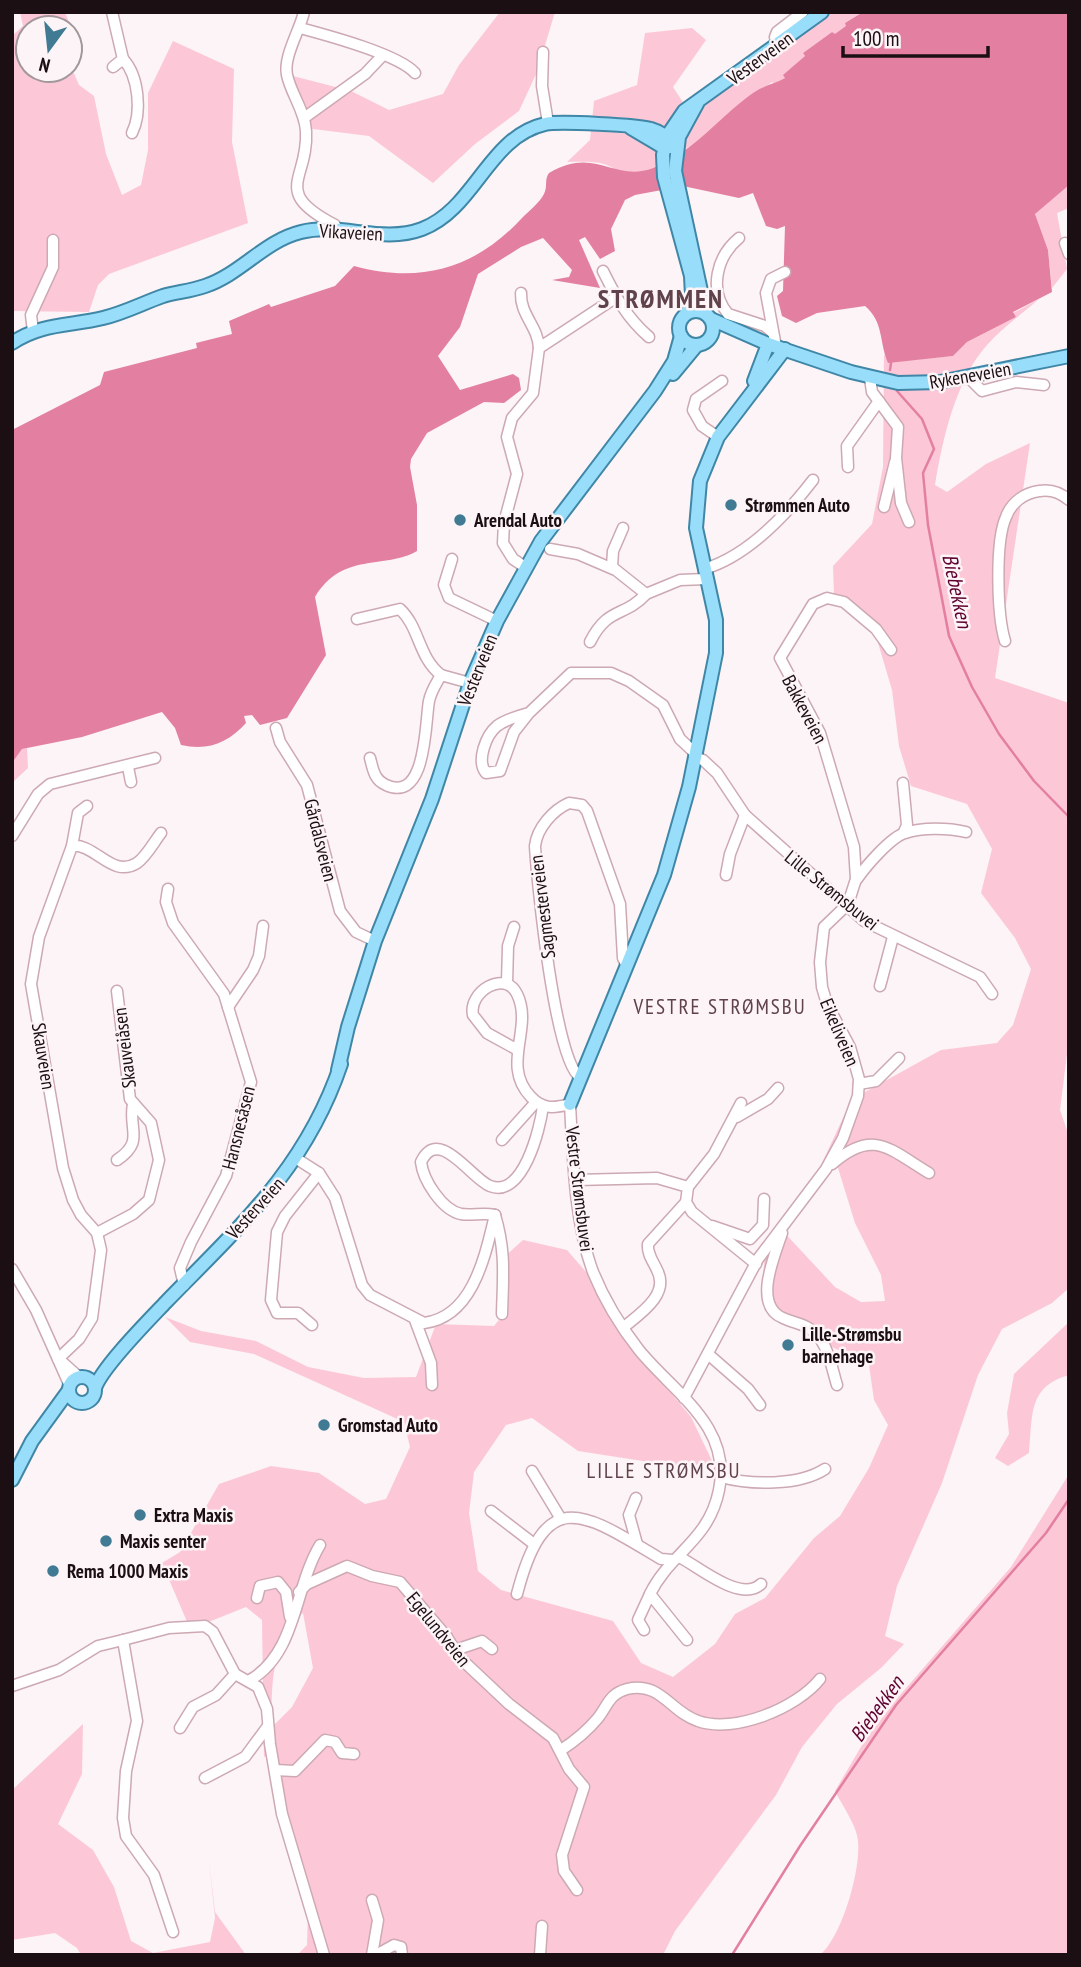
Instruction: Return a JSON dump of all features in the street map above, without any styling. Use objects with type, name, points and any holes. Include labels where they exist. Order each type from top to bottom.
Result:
[{"type":"main road","name":"Vesterveien","points":[[669,148],[684,111],[822,12]]},
{"type":"main road","name":"Vikaveien","points":[[12,343],[33,331],[108,317],[167,295],[206,286],[246,265],[278,240],[311,230],[389,234],[430,225],[451,211],[516,136],[548,123],[631,128],[669,148]]},
{"type":"main road","points":[[669,148],[673,192],[691,276],[692,296],[688,312],[679,325],[681,336],[688,343],[703,342],[713,330],[673,192]]},
{"type":"main road","points":[[688,312],[697,311],[708,317]]},
{"type":"main road","name":"Rykeneveien","points":[[708,317],[750,338],[870,378],[925,384],[1069,356]]},
{"type":"main road","name":"Vesterveien","points":[[82,1378],[143,1326],[184,1285],[260,1204],[297,1158],[322,1112],[338,1070],[375,941],[432,799],[470,683],[497,621],[525,567],[561,513],[655,391],[674,361],[681,336]]},
{"type":"main road","name":"Rykeneveien","points":[[703,342],[750,338]]},
{"type":"main road","name":"Vesterveien","points":[[655,391],[703,342]]},
{"type":"main road","name":"Vestre Strømsbuvei","points":[[570,1104],[668,864],[716,653],[716,620],[696,528],[696,501],[704,466],[718,437],[746,397],[775,346]]},
{"type":"main road","name":"Vesterveien","points":[[95,1388],[143,1326]]},
{"type":"main road","points":[[12,1479],[37,1433],[69,1388],[82,1378],[95,1388],[92,1399],[65,1410],[37,1433]]},
{"type":"main road","points":[[69,1388],[73,1400],[80,1403]]},
{"type":"street","points":[[112,12],[124,59],[132,71],[138,113],[132,133]]},
{"type":"street","points":[[304,12],[286,73],[304,118],[306,140],[296,175],[297,192],[305,206],[335,225],[337,230]]},
{"type":"street","points":[[780,43],[775,37],[777,32],[803,12]]},
{"type":"street","points":[[300,28],[344,40],[383,55],[415,73]]},
{"type":"street","points":[[543,52],[542,86],[548,123]]},
{"type":"street","points":[[304,118],[365,74],[383,55]]},
{"type":"street","points":[[113,67],[124,59]]},
{"type":"street","points":[[738,238],[720,261],[719,300],[728,314],[765,326],[775,346]]},
{"type":"street","points":[[33,331],[31,315],[53,267],[53,240]]},
{"type":"street","points":[[1065,243],[1069,254]]},
{"type":"street","points":[[603,271],[615,298],[634,324],[649,337]]},
{"type":"street","points":[[775,346],[768,285],[775,275],[785,272]]},
{"type":"street","points":[[521,293],[522,312],[535,331],[539,348],[533,393],[512,418],[507,437],[517,474],[502,535],[513,559],[525,567]]},
{"type":"street","points":[[539,348],[615,298]]},
{"type":"street","points":[[968,377],[982,391],[1016,382],[1044,385]]},
{"type":"street","points":[[870,378],[872,392],[898,427],[896,458],[901,503],[909,522]]},
{"type":"street","points":[[718,437],[702,426],[693,411],[696,399],[722,381]]},
{"type":"street","points":[[848,467],[848,446],[878,401]]},
{"type":"street","points":[[884,507],[896,458]]},
{"type":"street","points":[[590,642],[605,618],[626,609],[646,594],[680,580],[705,574],[762,535],[794,504],[813,480]]},
{"type":"street","points":[[1005,641],[1000,594],[1002,533],[1006,515],[1022,497],[1046,490],[1069,500]]},
{"type":"street","points":[[613,569],[612,551],[624,528]]},
{"type":"street","points":[[550,548],[578,554],[613,569],[646,594]]},
{"type":"street","points":[[452,559],[444,585],[449,598],[497,621]]},
{"type":"street","name":"Bakkeveien","points":[[856,879],[854,847],[834,772],[820,733],[780,658],[813,604],[827,598],[844,602],[886,638],[891,650]]},
{"type":"street","points":[[357,619],[400,608],[409,617],[423,656],[440,676],[470,683]]},
{"type":"street","points":[[529,713],[503,723],[492,732],[483,751],[481,765],[486,773],[500,771],[514,732],[568,673],[611,673],[663,705],[680,739],[694,755]]},
{"type":"street","points":[[370,758],[374,774],[384,785],[400,787],[415,776],[421,761],[429,700],[440,676]]},
{"type":"street","name":"Gårdalsveien","points":[[275,728],[280,742],[307,785],[340,911],[356,932],[375,941]]},
{"type":"street","name":"Lille Strømsbuvei","points":[[694,755],[718,773],[745,815],[845,906],[892,937],[980,977],[992,994]]},
{"type":"street","points":[[12,836],[38,794],[50,783],[128,767],[155,758]]},
{"type":"street","points":[[128,767],[131,782]]},
{"type":"street","points":[[902,783],[907,825],[904,832],[944,828],[966,832]]},
{"type":"street","name":"Sagmesterveien","points":[[580,1077],[568,1062],[554,998],[542,926],[535,846],[541,829],[569,803],[582,805],[587,811],[617,892],[627,966]]},
{"type":"street","name":"Skauveien","points":[[88,806],[78,813],[72,846],[40,937],[31,984],[64,1168],[73,1200],[81,1215],[97,1233]]},
{"type":"street","points":[[726,875],[730,854],[745,815]]},
{"type":"street","name":"Bakkeveien","points":[[845,906],[856,879],[873,856],[904,832]]},
{"type":"street","points":[[72,846],[87,848],[114,866],[129,866],[138,863],[161,833]]},
{"type":"street","name":"Hansnesåsen","points":[[168,889],[166,902],[173,923],[216,981],[229,1007],[234,1030],[250,1071],[249,1096],[226,1176],[180,1268],[184,1285]]},
{"type":"street","name":"Eikeliveien","points":[[684,1398],[756,1264],[826,1168],[851,1119],[859,1084],[850,1047],[827,1004],[820,961],[824,927],[845,906]]},
{"type":"street","points":[[229,1007],[253,971],[263,926]]},
{"type":"street","points":[[507,983],[508,946],[514,927]]},
{"type":"street","points":[[880,986],[892,937]]},
{"type":"street","points":[[516,1049],[480,1026],[471,1008],[479,992],[491,985],[507,983],[516,991],[521,1003],[516,1049],[519,1079],[540,1104],[558,1108],[570,1104]]},
{"type":"street","name":"Skauveiåsen","points":[[117,991],[128,1092],[133,1104],[134,1140],[127,1153],[117,1160]]},
{"type":"street","points":[[859,1084],[876,1082],[899,1058]]},
{"type":"street","points":[[730,1126],[741,1112],[768,1099],[778,1088]]},
{"type":"street","points":[[624,1327],[645,1309],[660,1290],[662,1279],[649,1254],[648,1244],[686,1202],[688,1187],[701,1173],[741,1103]]},
{"type":"street","name":"Skauveiåsen","points":[[97,1233],[133,1214],[153,1192],[159,1160],[155,1130],[148,1117],[133,1104]]},
{"type":"street","points":[[502,1140],[540,1104]]},
{"type":"street","points":[[495,1215],[460,1214],[450,1209],[438,1196],[421,1162],[430,1151],[439,1149],[449,1152],[490,1186],[501,1188],[513,1183],[522,1173],[540,1104]]},
{"type":"street","name":"Vestre Strømsbuvei","points":[[570,1104],[576,1180],[585,1245],[593,1273],[639,1349],[705,1420],[716,1441],[721,1478],[713,1510],[693,1544],[677,1559],[650,1594],[638,1620],[644,1630]]},
{"type":"street","points":[[826,1168],[847,1151],[867,1143],[891,1150],[929,1174]]},
{"type":"street","points":[[297,1158],[319,1173],[335,1198],[355,1256],[358,1276],[370,1294],[424,1323],[447,1317],[463,1301],[477,1274],[495,1215]]},
{"type":"street","points":[[312,1325],[298,1313],[277,1313],[271,1300],[277,1232],[285,1216],[319,1173]]},
{"type":"street","points":[[576,1180],[657,1178],[688,1187]]},
{"type":"street","points":[[699,1220],[750,1239],[763,1225],[764,1199]]},
{"type":"street","points":[[686,1202],[699,1220],[756,1264]]},
{"type":"street","points":[[495,1215],[506,1268],[501,1283],[502,1314]]},
{"type":"street","name":"Eikeliveien","points":[[781,1229],[768,1276],[771,1303],[781,1318],[803,1324],[819,1336],[837,1385]]},
{"type":"street","points":[[58,1359],[79,1339],[92,1318],[101,1251],[97,1233]]},
{"type":"street","points":[[12,1269],[58,1359],[69,1388]]},
{"type":"street","points":[[415,1320],[431,1363],[432,1385]]},
{"type":"street","points":[[708,1354],[748,1389],[760,1405]]},
{"type":"street","points":[[58,1359],[82,1378]]},
{"type":"street","points":[[721,1478],[790,1481],[813,1477],[825,1469]]},
{"type":"street","points":[[532,1471],[561,1519]]},
{"type":"street","points":[[636,1498],[629,1515],[638,1545]]},
{"type":"street","points":[[491,1511],[534,1544]]},
{"type":"street","points":[[517,1594],[527,1556],[534,1544],[546,1528],[561,1519],[595,1521],[661,1559],[677,1559],[735,1587],[752,1589],[761,1584]]},
{"type":"street","points":[[250,1680],[278,1657],[307,1567],[320,1545]]},
{"type":"street","name":"Egelundveien","points":[[299,1592],[307,1584],[347,1566],[372,1576],[396,1580],[437,1625],[455,1650],[509,1704],[541,1727],[561,1750],[569,1769],[584,1787],[562,1855],[564,1871],[577,1890]]},
{"type":"street","points":[[257,1598],[260,1586],[278,1582],[286,1592],[291,1621]]},
{"type":"street","points":[[650,1594],[687,1640]]},
{"type":"street","points":[[12,1686],[59,1670],[98,1646],[169,1628],[205,1626],[213,1632],[235,1674],[250,1680],[264,1697],[285,1826],[324,1955]]},
{"type":"street","points":[[122,1640],[137,1721],[126,1771],[123,1818],[126,1836],[154,1875],[173,1932]]},
{"type":"street","points":[[455,1650],[482,1641],[492,1649]]},
{"type":"street","points":[[180,1728],[193,1707],[216,1695],[235,1674]]},
{"type":"street","points":[[561,1750],[599,1717],[611,1696],[629,1689],[652,1689],[687,1716],[700,1722],[729,1724],[763,1716],[789,1706],[811,1691],[820,1679]]},
{"type":"street","points":[[205,1778],[245,1757],[268,1725]]},
{"type":"street","points":[[275,1770],[295,1771],[325,1740],[335,1742],[342,1753],[354,1754]]},
{"type":"street","points":[[372,1900],[378,1920],[374,1955]]},
{"type":"street","points":[[540,1955],[542,1926]]},
{"type":"street","points":[[374,1955],[394,1944],[401,1947],[402,1955]]},
{"type":"shaded area","points":[[20,12],[66,14],[20,14]]},
{"type":"shaded area","points":[[500,12],[555,12],[537,72],[519,111],[475,144],[433,183],[369,136],[305,128],[293,76],[351,91],[389,110],[443,94],[459,65]]},
{"type":"shaded area","points":[[812,12],[863,12],[845,23],[847,26],[835,35],[832,32],[803,53],[805,56],[784,75],[785,78],[774,84],[772,82],[679,154],[640,172],[624,173],[600,163],[567,162],[590,140],[594,101],[637,85],[645,33],[692,28],[706,40],[673,87],[686,107]]},
{"type":"shaded area","points":[[863,12],[1069,12],[1069,185],[1035,214],[1048,250],[1052,292],[1013,312],[1016,317],[967,342],[953,356],[888,363],[878,326],[865,306],[817,313],[796,323],[782,316],[777,296],[783,291],[785,226],[777,229],[766,226],[753,193],[739,198],[683,186],[635,195],[625,200],[611,229],[615,251],[600,259],[585,237],[579,240],[600,288],[552,280],[569,277],[572,270],[543,238],[521,247],[478,274],[460,327],[438,356],[460,390],[513,374],[519,378],[521,390],[504,403],[484,402],[427,433],[411,459],[410,467],[417,505],[417,551],[404,557],[351,567],[326,583],[315,597],[326,655],[287,718],[260,725],[252,715],[244,716],[246,723],[232,736],[217,744],[191,747],[181,745],[175,728],[162,712],[82,737],[22,749],[12,763],[12,430],[100,385],[104,372],[197,348],[196,343],[232,334],[229,321],[269,304],[271,307],[335,286],[354,266],[401,273],[424,272],[466,260],[504,235],[542,197],[549,173],[565,165],[592,163],[639,171],[668,161],[693,144],[753,93],[785,78],[783,75],[805,56],[803,53],[832,32],[835,34],[846,26],[845,23]]},
{"type":"shaded area","points":[[14,34],[14,84],[79,84],[94,96],[106,154],[122,195],[141,185],[148,150],[148,93],[173,41],[234,69],[232,142],[248,223],[109,274],[98,285],[89,312],[12,311]]},
{"type":"shaded area","points":[[1069,185],[1069,208],[1057,213],[1067,269],[1052,288],[1048,250],[1035,214]]},
{"type":"shaded area","points":[[1039,299],[987,345],[967,375],[946,430],[935,485],[947,492],[986,464],[1030,443],[995,678],[1069,703],[1069,1038],[1060,1110],[1069,1136],[1069,1288],[1052,1303],[1002,1329],[978,1375],[942,1483],[897,1586],[885,1636],[904,1644],[881,1668],[837,1704],[802,1747],[776,1795],[675,1931],[663,1955],[297,1955],[307,1945],[308,1913],[288,1852],[285,1794],[270,1753],[264,1757],[262,1620],[246,1607],[211,1621],[188,1624],[162,1563],[180,1552],[219,1484],[271,1466],[319,1473],[365,1504],[386,1499],[410,1447],[404,1422],[254,1354],[190,1342],[165,1317],[201,1331],[256,1341],[308,1367],[364,1378],[416,1377],[436,1324],[494,1326],[503,1315],[503,1258],[523,1240],[567,1250],[593,1280],[618,1329],[691,1417],[713,1463],[688,1468],[578,1451],[532,1418],[506,1425],[474,1472],[469,1513],[478,1571],[501,1590],[613,1621],[641,1663],[673,1677],[715,1644],[735,1614],[765,1598],[814,1538],[840,1516],[869,1468],[888,1425],[874,1400],[869,1365],[787,1325],[762,1296],[765,1250],[780,1228],[835,1287],[861,1302],[885,1301],[881,1275],[855,1223],[838,1168],[822,1163],[850,1103],[865,1092],[941,1050],[997,1043],[1013,1025],[1031,969],[1015,938],[981,893],[992,849],[967,804],[911,786],[899,746],[892,690],[876,636],[834,596],[833,566],[872,524],[883,467],[884,354],[888,362],[953,356],[967,342],[1016,317],[1013,313]],"holes":[[[303,1613],[313,1668],[292,1707],[272,1727],[273,1681],[279,1651],[292,1625]]]},
{"type":"shaded area","points":[[27,748],[28,768],[12,783],[12,763],[22,749]]},
{"type":"shaded area","points":[[1069,1322],[1069,1375],[1055,1380],[1039,1395],[1032,1415],[1029,1453],[1008,1466],[995,1458],[1009,1434],[1007,1413],[1014,1374]]},
{"type":"shaded area","points":[[1069,1474],[1069,1955],[820,1955],[836,1933],[848,1902],[858,1853],[855,1829],[835,1791],[865,1740],[900,1695],[1011,1567]]},
{"type":"shaded area","points":[[83,1724],[82,1774],[58,1824],[93,1850],[114,1887],[131,1941],[153,1953],[210,1942],[215,1918],[209,1860],[215,1912],[246,1955],[81,1955],[77,1948],[55,1933],[12,1940],[12,1790]]},
{"type":"waterway","points":[[890,370],[891,363]]},
{"type":"waterway","name":"Biebekken","points":[[897,391],[922,419],[934,449],[923,473],[928,525],[949,636],[972,687],[999,734],[1034,781],[1069,817]]},
{"type":"waterway","name":"Biebekken","points":[[732,1955],[800,1846],[896,1705],[1046,1533],[1069,1499]]},
{"type":"place","name":"Strømmen Auto","points":[[731,505]]},
{"type":"place","name":"Arendal Auto","points":[[460,520]]},
{"type":"place","name":"Lille-Strømsbu barnehage","points":[[788,1345]]},
{"type":"place","name":"Gromstad Auto","points":[[324,1425]]},
{"type":"place","name":"Extra Maxis","points":[[140,1515]]},
{"type":"place","name":"Maxis senter","points":[[106,1541]]},
{"type":"place","name":"Rema 1000 Maxis","points":[[53,1571]]},
{"type":"district","name":"STRØMMEN","points":[[661,299]]},
{"type":"district","name":"VESTRE STRØMSBU","points":[[720,1007]]},
{"type":"district","name":"LILLE STRØMSBU","points":[[664,1471]]}]
